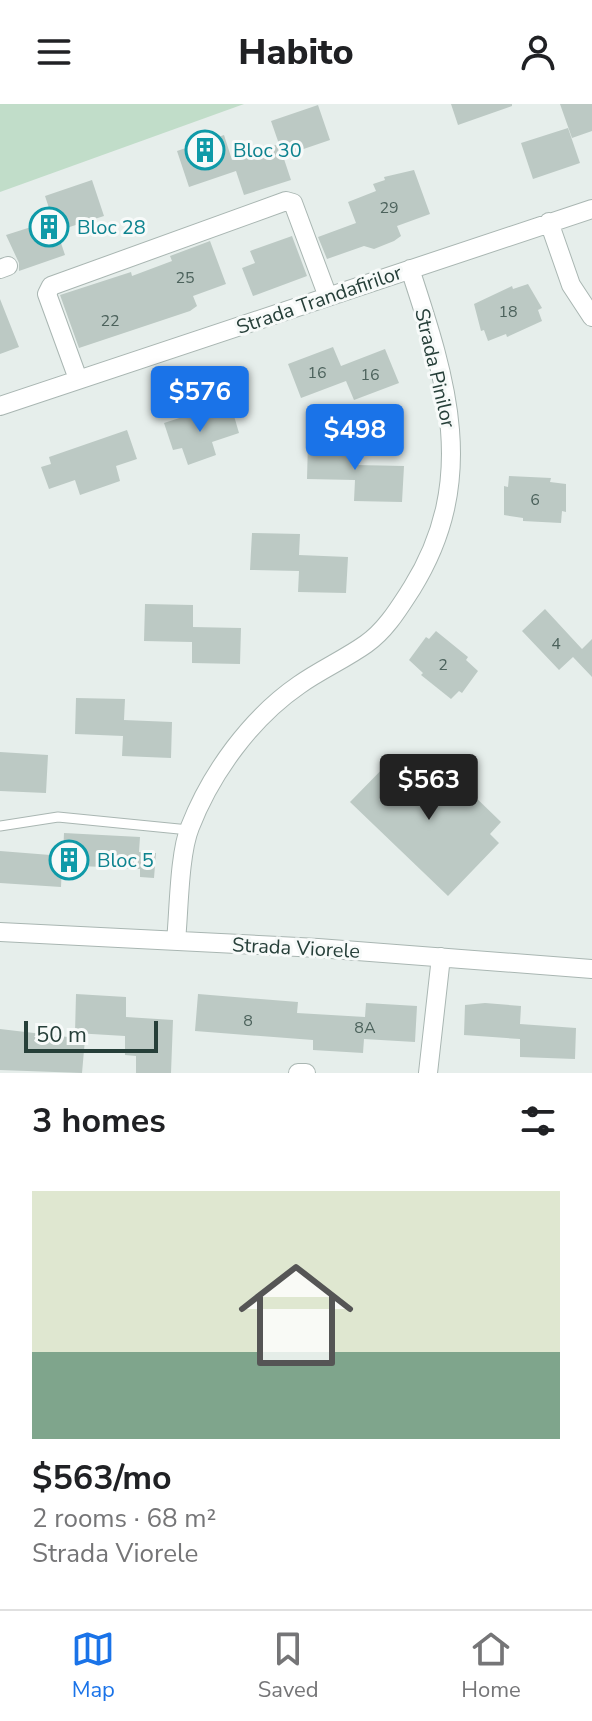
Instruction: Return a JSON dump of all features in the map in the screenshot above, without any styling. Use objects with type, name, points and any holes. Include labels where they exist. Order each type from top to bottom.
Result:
[{"type":"street","points":[[78,379],[47,294],[51,286],[286,201],[293,203],[328,297]]},
{"type":"street","name":"Strada Trandafirilor","points":[[0,406],[592,209]]},
{"type":"street","points":[[549,222],[571,285],[592,317]]},
{"type":"street","name":"Strada Pinilor","points":[[176,941],[189,830],[218,773],[239,742],[276,703],[368,643],[390,622],[425,568],[436,541],[453,478],[451,445],[447,404],[410,269]]},
{"type":"street","name":"Strada Viorele","points":[[0,932],[441,957],[592,969]]},
{"type":"street","points":[[428,1073],[441,957]]},
{"type":"street","points":[[298,1073],[306,1073]]},
{"type":"lane","points":[[0,826],[58,817],[189,830]]},
{"type":"green space","points":[[0,104],[244,104],[0,192]]},
{"type":"building","points":[[451,104],[512,104],[512,106],[458,125]]},
{"type":"building","points":[[560,104],[592,104],[592,131],[572,138]]},
{"type":"building","name":"Bloc 30","points":[[318,105],[330,140],[283,156],[291,180],[244,195],[236,171],[189,187],[177,151],[224,135],[232,160],[279,144],[271,121]]},
{"type":"building","points":[[568,128],[580,163],[533,179],[521,143]]},
{"type":"building","points":[[414,170],[430,214],[397,226],[401,236],[394,241],[374,249],[364,246],[327,259],[318,237],[356,223],[348,202],[376,191],[373,184],[385,180],[384,177]]},
{"type":"building","name":"Bloc 28","points":[[92,180],[104,216],[57,231],[65,255],[19,271],[19,263],[6,235],[53,220],[45,196]]},
{"type":"building","points":[[292,236],[307,276],[253,296],[242,268],[255,263],[250,251]]},
{"type":"building","points":[[210,241],[226,284],[193,296],[197,306],[190,311],[79,348],[60,295],[131,272],[132,276],[172,261],[170,256]]},
{"type":"building","points":[[528,284],[542,308],[538,310],[542,321],[507,337],[506,334],[488,341],[484,330],[481,331],[474,304],[512,286],[513,289]]},
{"type":"building","points":[[0,299],[19,347],[0,354]]},
{"type":"building","points":[[333,347],[341,366],[385,349],[399,383],[354,400],[346,381],[301,398],[288,364]]},
{"type":"building","points":[[232,409],[239,433],[212,442],[216,455],[188,465],[182,448],[173,450],[164,423],[201,411],[204,418]]},
{"type":"building","points":[[127,430],[137,459],[116,466],[120,481],[80,495],[75,480],[49,489],[41,467],[51,464],[49,457]]},
{"type":"building","points":[[308,442],[356,443],[356,465],[404,466],[402,502],[354,501],[355,480],[307,479]]},
{"type":"building","points":[[509,476],[551,478],[550,482],[566,484],[566,512],[562,511],[561,523],[523,521],[523,518],[504,515],[504,486],[508,487]]},
{"type":"building","points":[[252,533],[300,534],[299,555],[348,557],[346,593],[298,592],[299,571],[250,570]]},
{"type":"building","points":[[145,604],[193,605],[193,627],[241,628],[240,664],[192,663],[192,642],[144,641]]},
{"type":"building","points":[[545,609],[582,649],[592,639],[592,677],[573,657],[559,670],[522,631]]},
{"type":"building","points":[[436,631],[468,657],[466,660],[478,671],[462,693],[459,691],[451,699],[421,675],[423,673],[409,660],[426,637],[429,639]]},
{"type":"building","points":[[76,698],[125,699],[124,720],[172,722],[171,758],[122,756],[123,736],[75,734]]},
{"type":"building","points":[[0,752],[48,755],[46,793],[0,791]]},
{"type":"building","points":[[396,755],[409,767],[415,761],[457,801],[468,790],[501,822],[490,834],[499,843],[448,896],[350,802]]},
{"type":"building","name":"Bloc 5","points":[[64,833],[140,837],[139,852],[156,853],[154,878],[140,877],[140,869],[62,865],[61,887],[0,883],[0,851],[63,856]]},
{"type":"building","points":[[76,994],[126,997],[126,1017],[173,1020],[171,1073],[136,1073],[136,1056],[125,1055],[125,1036],[75,1033]]},
{"type":"building","points":[[198,994],[298,1002],[297,1013],[365,1017],[366,1003],[417,1006],[415,1042],[364,1039],[363,1053],[313,1050],[313,1040],[195,1031]]},
{"type":"building","points":[[465,1005],[521,1006],[520,1024],[576,1028],[575,1059],[520,1057],[520,1039],[464,1035]]},
{"type":"building","points":[[0,1029],[85,1039],[82,1073],[0,1070]]},
{"type":"place","name":"Bloc 30","points":[[205,150]]},
{"type":"place","name":"Bloc 28","points":[[49,227]]},
{"type":"place","name":"Bloc 5","points":[[69,860]]}]
